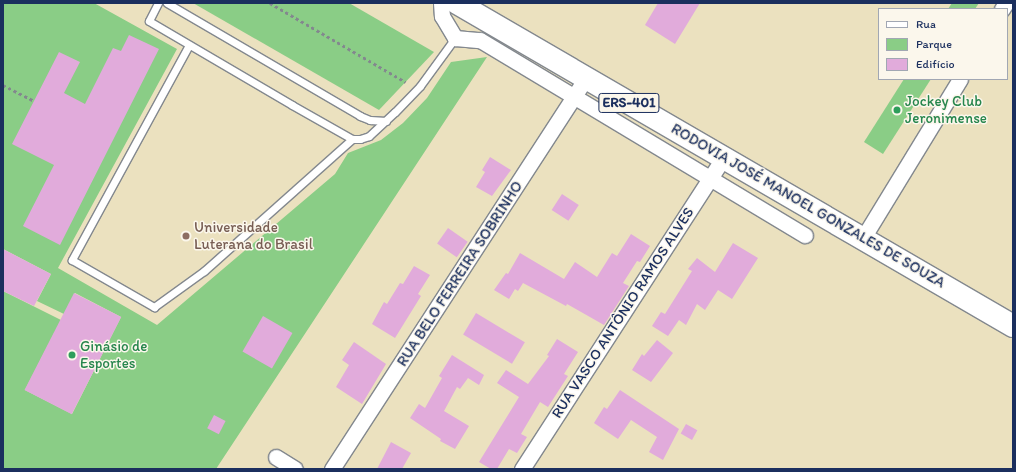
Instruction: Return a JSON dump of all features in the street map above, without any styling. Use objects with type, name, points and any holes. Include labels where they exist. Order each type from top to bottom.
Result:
[{"type":"main road","name":"RODOVIA JOSÉ MANOEL GONZALES DE SOUZA","points":[[457,3],[1013,326]]},
{"type":"street","points":[[441,3],[442,16],[455,38],[480,40],[805,235]]},
{"type":"street","points":[[480,40],[503,30]]},
{"type":"street","name":"RUA BELO FERREIRA SOBRINHO","points":[[332,469],[586,78]]},
{"type":"street","points":[[863,238],[959,80]]},
{"type":"street","name":"RUA VASCO ANTÔNIO RAMOS ALVES","points":[[522,469],[723,158]]},
{"type":"street","points":[[276,457],[295,469]]},
{"type":"lane","points":[[158,3],[149,21],[292,106],[352,139],[360,139],[369,136],[386,121],[420,86],[455,38]]},
{"type":"lane","points":[[167,3],[360,116],[370,120],[386,121]]},
{"type":"lane","points":[[189,45],[72,260],[154,307],[204,271],[352,139]]},
{"type":"path","points":[[270,3],[406,82]]},
{"type":"path","points":[[3,86],[34,101]]},
{"type":"green space","points":[[3,3],[94,3],[177,49],[58,268],[157,325],[335,174],[348,153],[381,140],[403,123],[427,98],[451,62],[487,57],[216,469],[3,469],[3,291],[61,320],[25,390],[72,414],[121,317],[75,293],[64,314],[37,301],[51,274],[3,249]]},
{"type":"green space","points":[[193,3],[349,3],[434,52],[379,110]]},
{"type":"green space","points":[[952,3],[979,3],[976,8],[949,8]]},
{"type":"green space","name":"Jockey Club Jeronimense","points":[[903,80],[930,80],[883,154],[864,142]]},
{"type":"building","points":[[658,3],[700,3],[675,44],[645,25]]},
{"type":"building","points":[[129,35],[159,49],[60,245],[23,226],[54,165],[12,144],[59,52],[80,62],[64,93],[85,104],[113,48],[121,51]]},
{"type":"building","points":[[490,157],[511,170],[492,196],[476,187],[485,172],[482,170]]},
{"type":"building","points":[[562,194],[579,205],[568,221],[552,210]]},
{"type":"building","points":[[448,228],[468,242],[457,257],[437,244]]},
{"type":"building","points":[[631,234],[650,246],[640,262],[637,261],[623,283],[629,286],[604,325],[567,304],[566,306],[523,283],[518,291],[515,289],[509,299],[494,290],[506,273],[508,274],[520,253],[564,279],[575,262],[597,277],[612,253],[617,256]]},
{"type":"building","points":[[733,243],[758,258],[732,299],[718,290],[705,310],[697,304],[686,325],[679,320],[668,336],[652,326],[661,312],[665,314],[692,271],[688,269],[697,258],[715,272]]},
{"type":"building","points":[[3,249],[51,274],[34,306],[3,291]]},
{"type":"building","points":[[414,266],[430,275],[418,294],[421,296],[395,338],[372,324],[384,302],[387,304],[400,283],[403,284]]},
{"type":"building","name":"Ginásio de Esportes","points":[[74,293],[121,317],[72,414],[25,390]]},
{"type":"building","points":[[476,313],[525,342],[512,364],[463,334]]},
{"type":"building","points":[[263,316],[292,333],[272,369],[242,352]]},
{"type":"building","points":[[557,339],[578,352],[564,374],[568,376],[548,407],[540,402],[521,434],[527,437],[517,453],[509,449],[497,469],[491,469],[479,462],[519,397],[497,383],[506,370],[528,384],[549,356],[547,355]]},
{"type":"building","points":[[657,340],[673,353],[651,382],[632,370],[642,354],[644,356]]},
{"type":"building","points":[[354,342],[386,364],[362,404],[336,387],[349,365],[342,360]]},
{"type":"building","points":[[452,355],[484,375],[479,385],[468,378],[460,389],[457,387],[444,411],[469,426],[455,449],[440,441],[441,439],[410,418],[419,404],[425,408],[442,378],[439,376]]},
{"type":"building","points":[[620,390],[679,429],[663,460],[649,452],[657,437],[631,420],[618,439],[594,423],[604,407],[607,409]]},
{"type":"building","points":[[214,415],[226,421],[219,434],[207,428]]},
{"type":"building","points":[[686,424],[697,430],[692,440],[681,434]]},
{"type":"building","points":[[391,442],[411,453],[402,469],[377,469]]},
{"type":"place","name":"Jockey Club Jeronimense","points":[[897,110]]},
{"type":"place","name":"Universidade Luterana do Brasil","points":[[186,236]]},
{"type":"place","name":"Ginásio de Esportes","points":[[72,355]]}]
